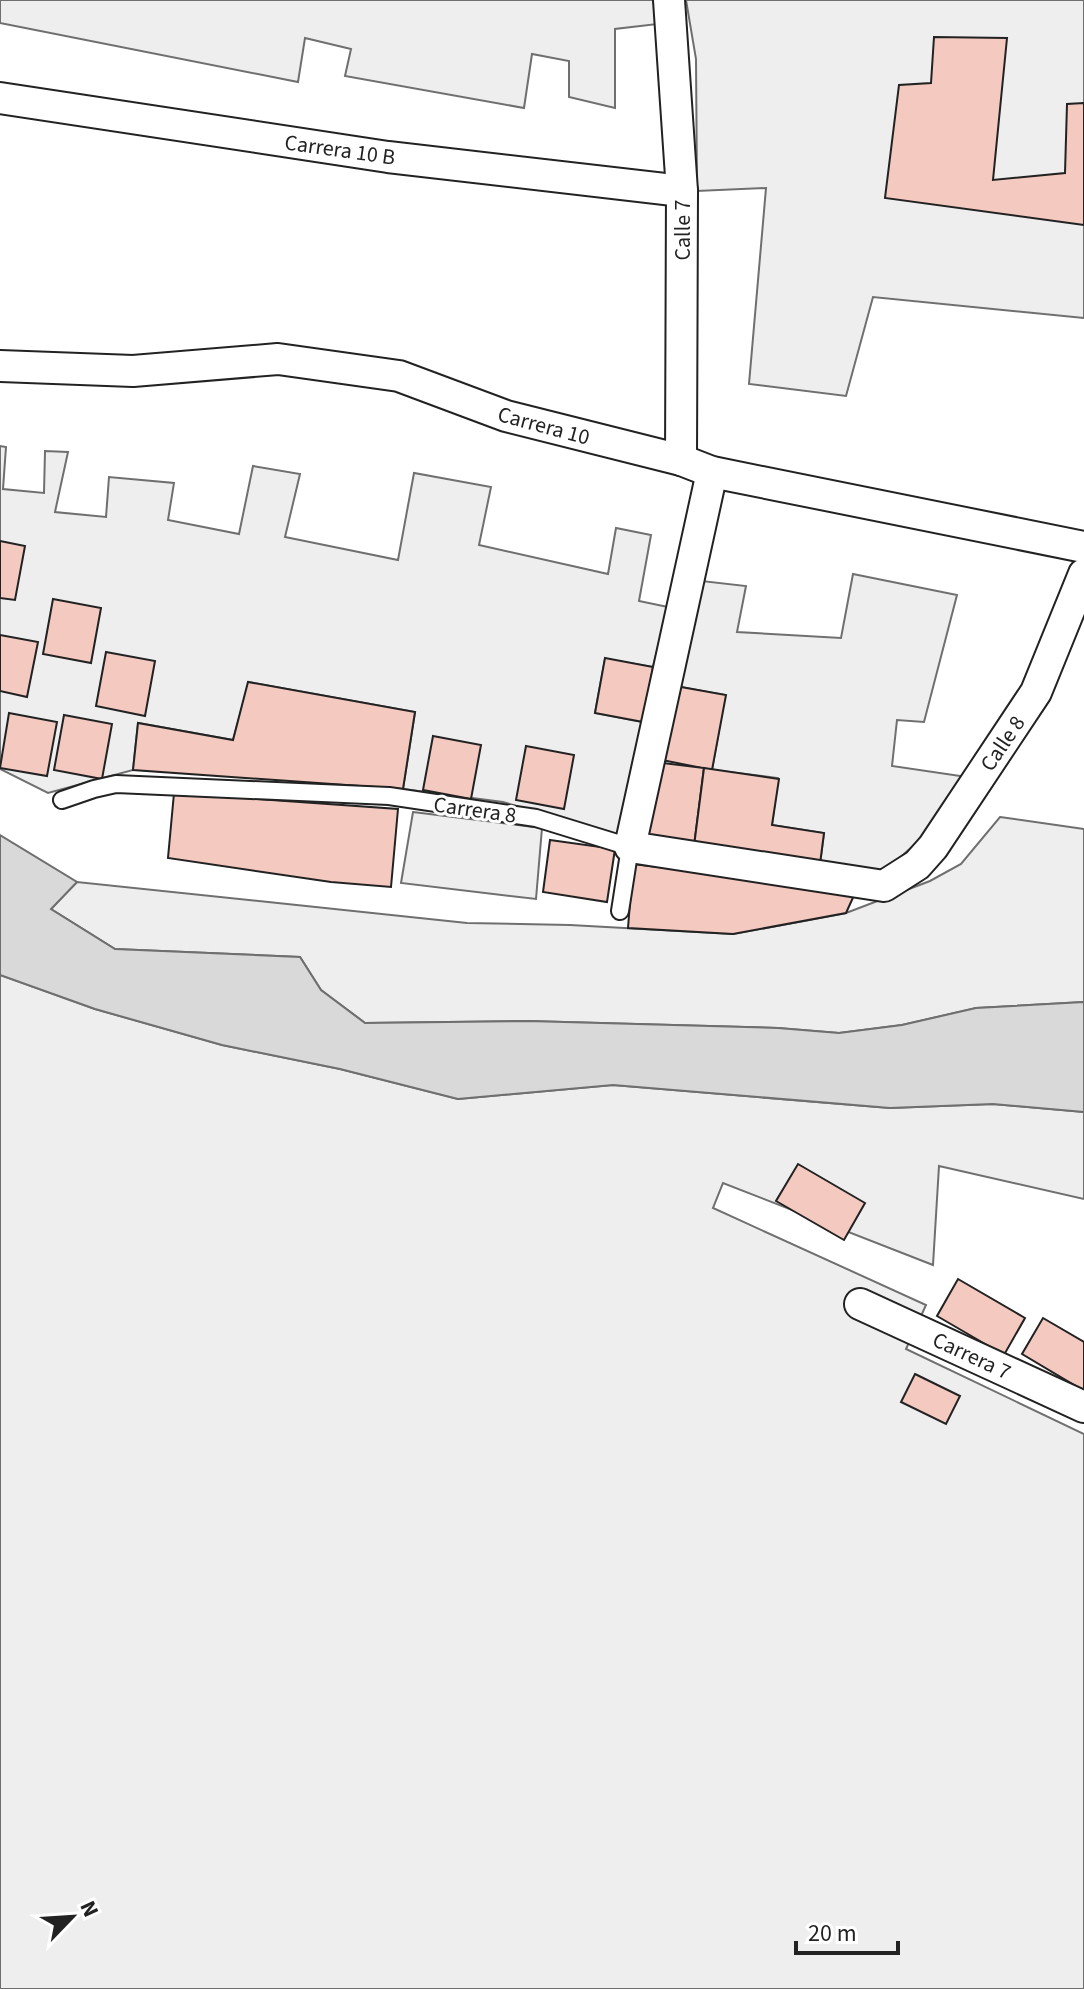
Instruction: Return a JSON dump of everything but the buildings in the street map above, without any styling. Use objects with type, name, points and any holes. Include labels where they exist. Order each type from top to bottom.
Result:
[{"type":"street","name":"Calle 7","points":[[669,0],[682,191],[681,460]]},
{"type":"street","name":"Carrera 10 B","points":[[0,98],[388,157],[682,191]]},
{"type":"street","name":"Carrera 10","points":[[0,366],[133,371],[278,359],[399,376],[506,416],[681,460],[712,472],[1084,547]]},
{"type":"street","points":[[630,847],[712,472]]},
{"type":"street","name":"Calle 8","points":[[884,886],[917,865],[933,847],[1036,692],[1084,574]]},
{"type":"street","name":"Carrera 8","points":[[630,847],[884,886]]},
{"type":"street","name":"Carrera 7","points":[[860,1304],[1084,1407]]},
{"type":"lane","name":"Carrera 8","points":[[62,800],[116,784],[389,796],[536,818],[630,847]]},
{"type":"lane","points":[[620,911],[630,847]]},
{"type":"shaded area","points":[[0,0],[653,0],[658,24],[615,29],[615,108],[569,97],[569,61],[532,54],[524,108],[345,76],[351,49],[305,38],[298,82],[0,23]]},
{"type":"shaded area","points":[[686,0],[1084,0],[1084,318],[873,297],[846,396],[749,384],[766,188],[697,191],[696,59]]},
{"type":"shaded area","points":[[0,446],[6,447],[3,489],[44,493],[45,451],[68,452],[55,512],[106,517],[109,477],[174,483],[168,520],[239,534],[253,466],[300,474],[285,537],[398,560],[414,473],[491,487],[479,545],[608,574],[616,528],[651,535],[639,601],[668,607],[653,667],[605,659],[595,713],[643,722],[623,837],[503,802],[403,789],[415,712],[249,682],[233,740],[138,723],[133,770],[48,793],[0,769]]},
{"type":"shaded area","points":[[853,574],[957,595],[924,722],[897,720],[892,766],[967,777],[922,838],[878,877],[820,864],[824,833],[772,825],[778,778],[712,770],[725,695],[681,687],[702,581],[746,586],[737,632],[841,638]]},
{"type":"shaded area","points":[[413,812],[542,828],[536,899],[401,883]]},
{"type":"shaded area","points":[[1000,817],[1084,829],[1084,1002],[976,1008],[902,1025],[839,1033],[778,1028],[528,1021],[365,1023],[321,990],[300,957],[115,949],[51,909],[77,882],[467,923],[733,934],[846,913],[930,881],[961,864]]},
{"type":"shaded area","points":[[0,835],[77,882],[51,909],[115,949],[300,957],[321,990],[365,1023],[528,1021],[778,1028],[839,1033],[902,1025],[976,1008],[1084,1002],[1084,1112],[993,1104],[890,1108],[613,1085],[458,1099],[340,1069],[222,1045],[95,1009],[0,975]]},
{"type":"shaded area","points":[[0,975],[95,1009],[222,1045],[340,1069],[458,1099],[613,1085],[890,1108],[993,1104],[1084,1112],[1084,1199],[939,1166],[933,1265],[723,1183],[713,1208],[926,1305],[906,1349],[1084,1434],[1084,1989],[0,1989]]}]
